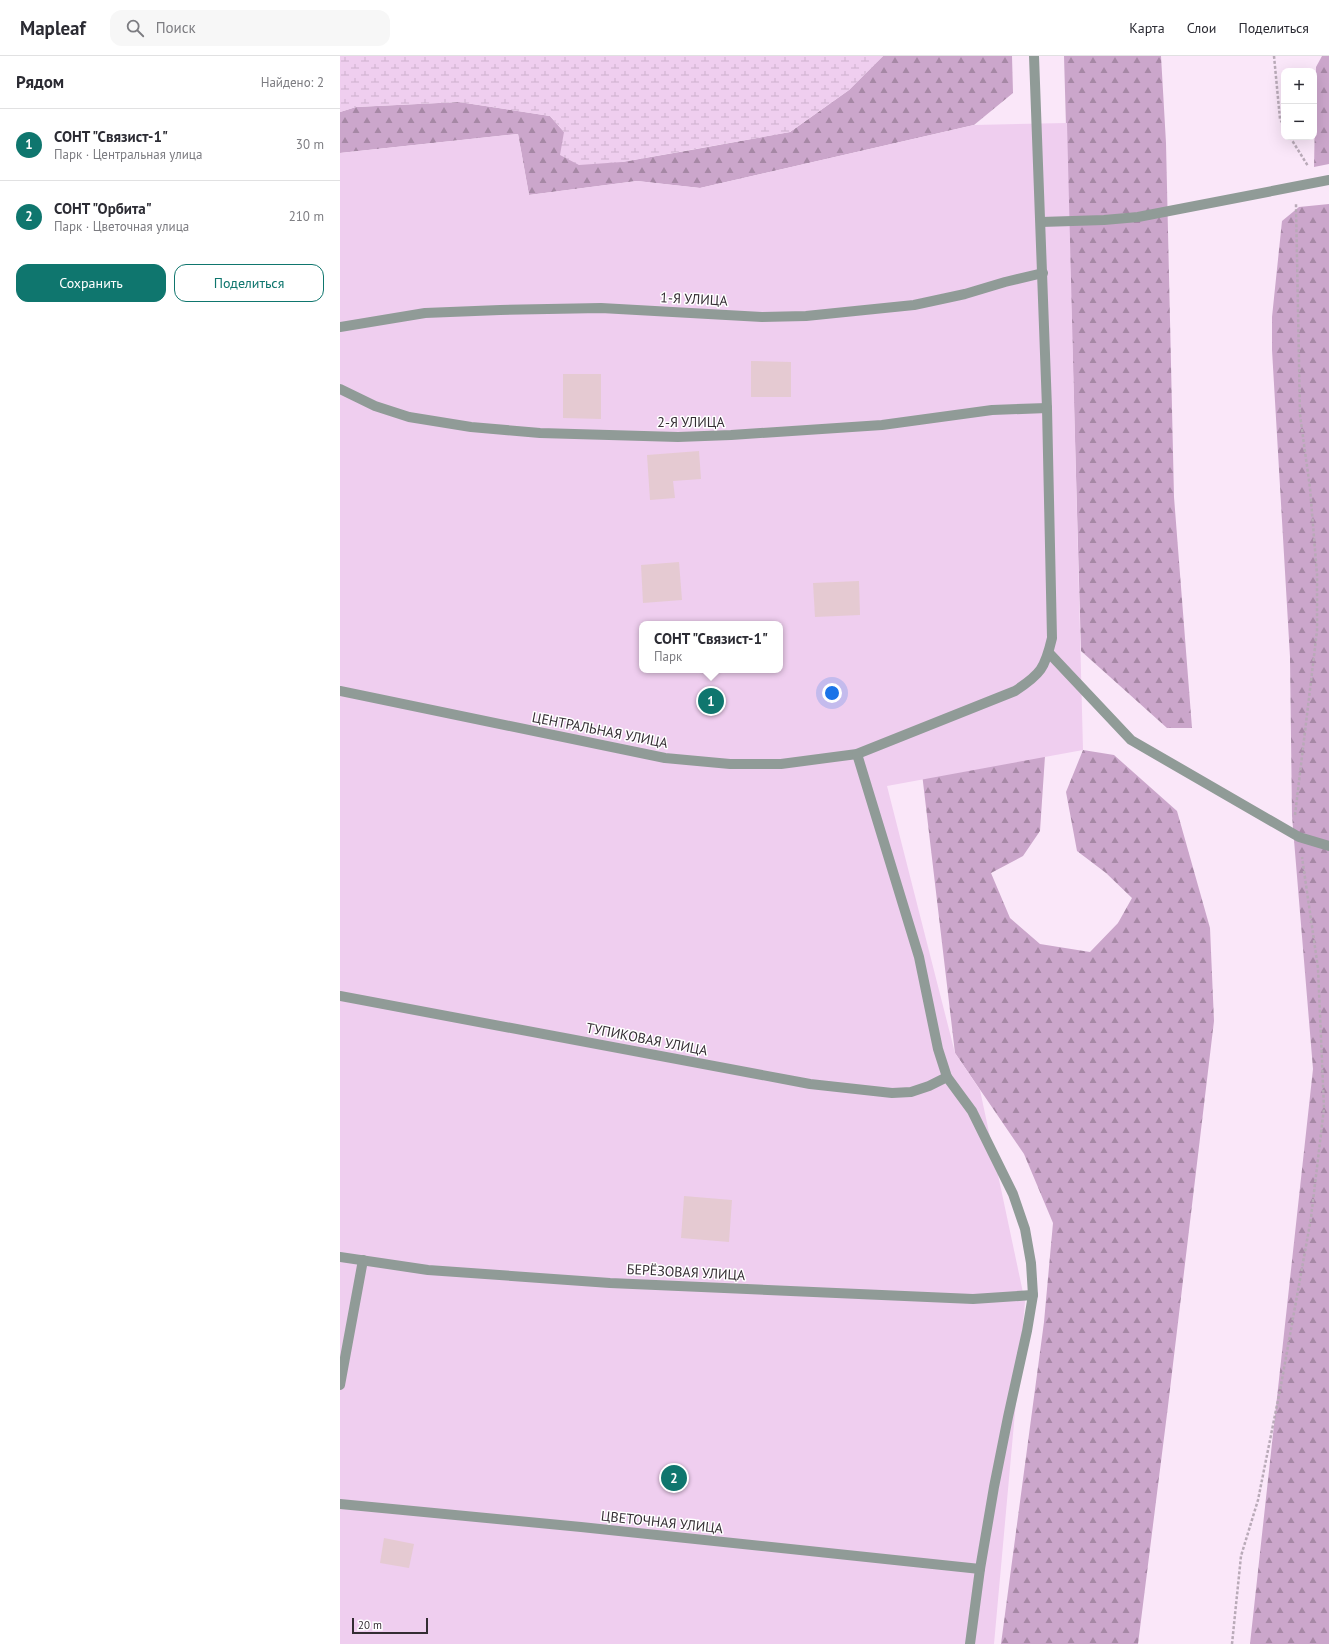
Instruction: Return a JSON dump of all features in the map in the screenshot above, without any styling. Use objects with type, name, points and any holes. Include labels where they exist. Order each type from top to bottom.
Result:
[{"type":"street","name":"ЦЕНТРАЛЬНАЯ УЛИЦА","points":[[340,691],[665,758],[730,764],[781,764],[856,754],[1015,691],[1033,679],[1044,667],[1052,638],[1043,273],[1034,56]]},
{"type":"street","points":[[1041,222],[1104,220],[1138,217],[1329,180]]},
{"type":"street","name":"1-Я УЛИЦА","points":[[340,327],[425,313],[500,310],[601,308],[762,317],[806,316],[914,305],[965,294],[1043,273]]},
{"type":"street","name":"2-Я УЛИЦА","points":[[340,389],[375,406],[409,417],[471,427],[540,433],[678,437],[882,425],[992,410],[1047,408]]},
{"type":"street","points":[[1049,653],[1131,740],[1299,837],[1329,846]]},
{"type":"street","points":[[856,754],[919,957],[938,1049],[947,1077],[972,1111],[1013,1194],[1025,1229],[1031,1263],[1033,1295],[1027,1331],[1001,1448],[980,1569],[970,1644]]},
{"type":"street","name":"ТУПИКОВАЯ УЛИЦА","points":[[340,996],[810,1084],[892,1093],[911,1092],[929,1086],[947,1077]]},
{"type":"street","name":"БЕРЁЗОВАЯ УЛИЦА","points":[[340,1257],[428,1270],[610,1283],[973,1299],[1033,1295]]},
{"type":"street","points":[[340,1385],[363,1260]]},
{"type":"street","name":"ЦВЕТОЧНАЯ УЛИЦА","points":[[340,1504],[581,1527],[980,1569]]},
{"type":"path","points":[[1274,56],[1281,121]]},
{"type":"path","points":[[1292,140],[1317,182]]},
{"type":"path","points":[[1232,1644],[1241,1556],[1258,1500],[1281,1385],[1311,1218],[1324,1108],[1318,968],[1299,837],[1294,820],[1317,631],[1317,574],[1310,488],[1300,415],[1295,186]]},
{"type":"green space","points":[[340,56],[883,56],[849,90],[790,132],[622,162],[579,165],[560,155],[564,132],[550,116],[459,102],[356,107],[340,112]]},
{"type":"green space","points":[[883,56],[1012,56],[1013,93],[974,125],[700,188],[637,181],[529,195],[518,134],[340,153],[340,112],[356,107],[459,102],[550,116],[564,132],[622,162],[691,150],[790,132],[849,90]]},
{"type":"green space","points":[[1064,56],[1161,56],[1166,143],[1174,497],[1192,728],[1167,728],[1081,651]]},
{"type":"green space","points":[[1322,56],[1329,56],[1329,164],[1314,167],[1315,140],[1317,140],[1316,67]]},
{"type":"green space","points":[[1067,123],[1083,750],[887,786],[955,1053],[980,1090],[1025,1302],[994,1644],[340,1644],[340,153],[518,134],[529,195],[637,181],[700,188],[974,125]]},
{"type":"green space","points":[[1329,204],[1329,1644],[1250,1644],[1313,1069],[1292,816],[1290,657],[1272,350],[1272,317],[1282,221],[1299,207]]},
{"type":"green space","points":[[1046,741],[1040,831],[1023,856],[991,873],[1010,918],[1040,944],[1090,952],[1118,923],[1132,898],[1106,873],[1077,851],[1066,792],[1083,750],[1114,755],[1177,811],[1210,928],[1214,1021],[1138,1644],[1001,1644],[1044,1322],[1053,1223],[1024,1154],[955,1053],[921,765]]},
{"type":"building","points":[[751,361],[791,362],[791,397],[751,397]]},
{"type":"building","points":[[563,374],[601,374],[601,419],[563,418]]},
{"type":"building","points":[[699,451],[701,479],[673,481],[675,498],[650,500],[647,455]]},
{"type":"building","points":[[679,562],[682,600],[643,603],[641,565]]},
{"type":"building","points":[[859,581],[860,615],[815,617],[813,583]]},
{"type":"building","points":[[684,1196],[732,1200],[729,1242],[681,1238]]},
{"type":"building","points":[[384,1538],[414,1544],[409,1568],[380,1563]]},
{"type":"place","name":"СОНТ \"Связист-1\"","points":[[711,701]]},
{"type":"place","name":"СОНТ \"Орбита\"","points":[[674,1478]]}]
